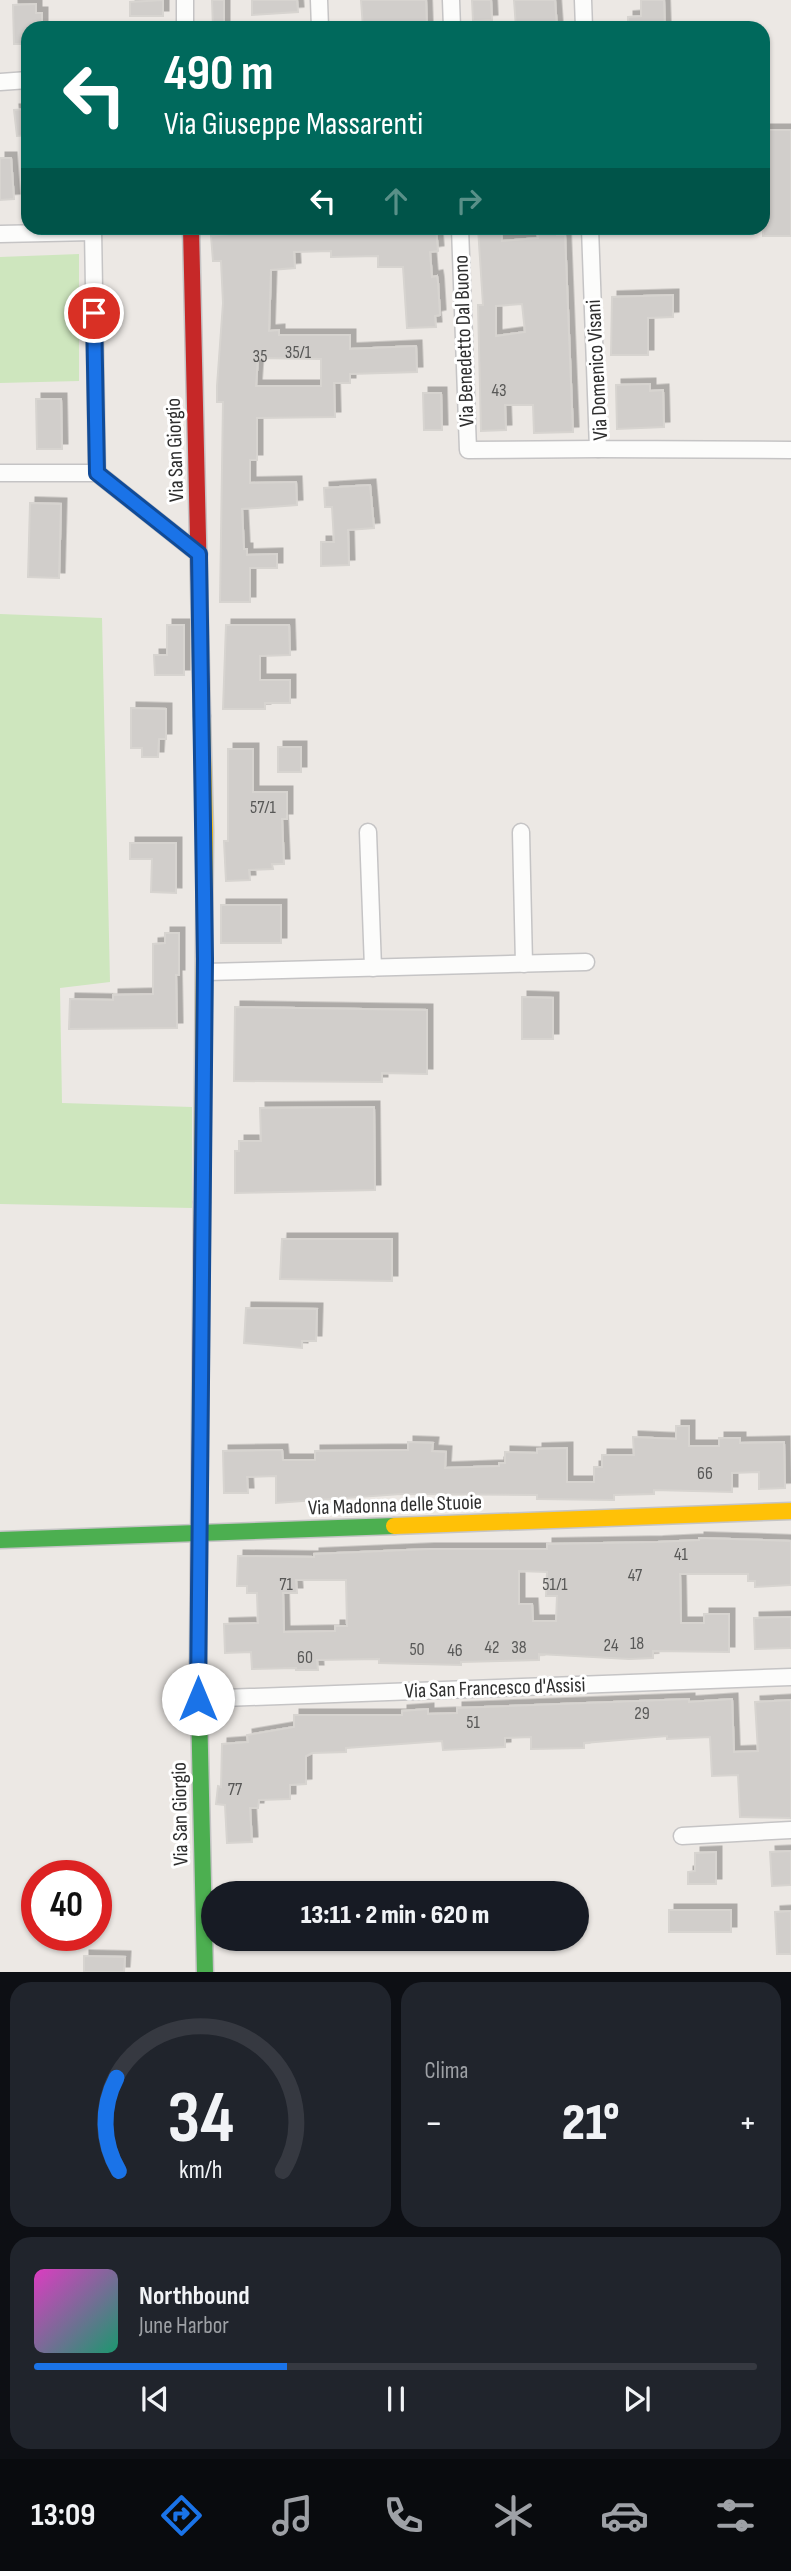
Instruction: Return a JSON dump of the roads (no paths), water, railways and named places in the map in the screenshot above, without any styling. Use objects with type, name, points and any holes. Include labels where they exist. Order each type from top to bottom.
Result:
[{"type":"street","points":[[185,0],[185,21]]},
{"type":"street","points":[[319,0],[320,21]]},
{"type":"street","points":[[451,0],[452,21]]},
{"type":"street","points":[[583,0],[584,21]]},
{"type":"street","points":[[0,82],[21,80]]},
{"type":"street","points":[[0,234],[21,233]]},
{"type":"street","points":[[93,235],[97,473]]},
{"type":"street","name":"Via San Giorgio","points":[[191,235],[205,972],[198,1699],[205,1972]]},
{"type":"street","name":"Via Benedetto Dal Buono","points":[[460,235],[468,450],[598,449]]},
{"type":"street","name":"Via Domenico Visani","points":[[590,235],[598,449],[791,450]]},
{"type":"street","points":[[0,472],[97,473],[199,554]]},
{"type":"street","points":[[368,832],[373,968]]},
{"type":"street","points":[[521,832],[524,964]]},
{"type":"street","points":[[205,972],[586,962]]},
{"type":"street","name":"Via Madonna delle Stuoie","points":[[0,1540],[791,1511]]},
{"type":"street","name":"Via San Francesco d'Assisi","points":[[198,1699],[791,1677]]},
{"type":"street","points":[[682,1836],[791,1830]]}]
